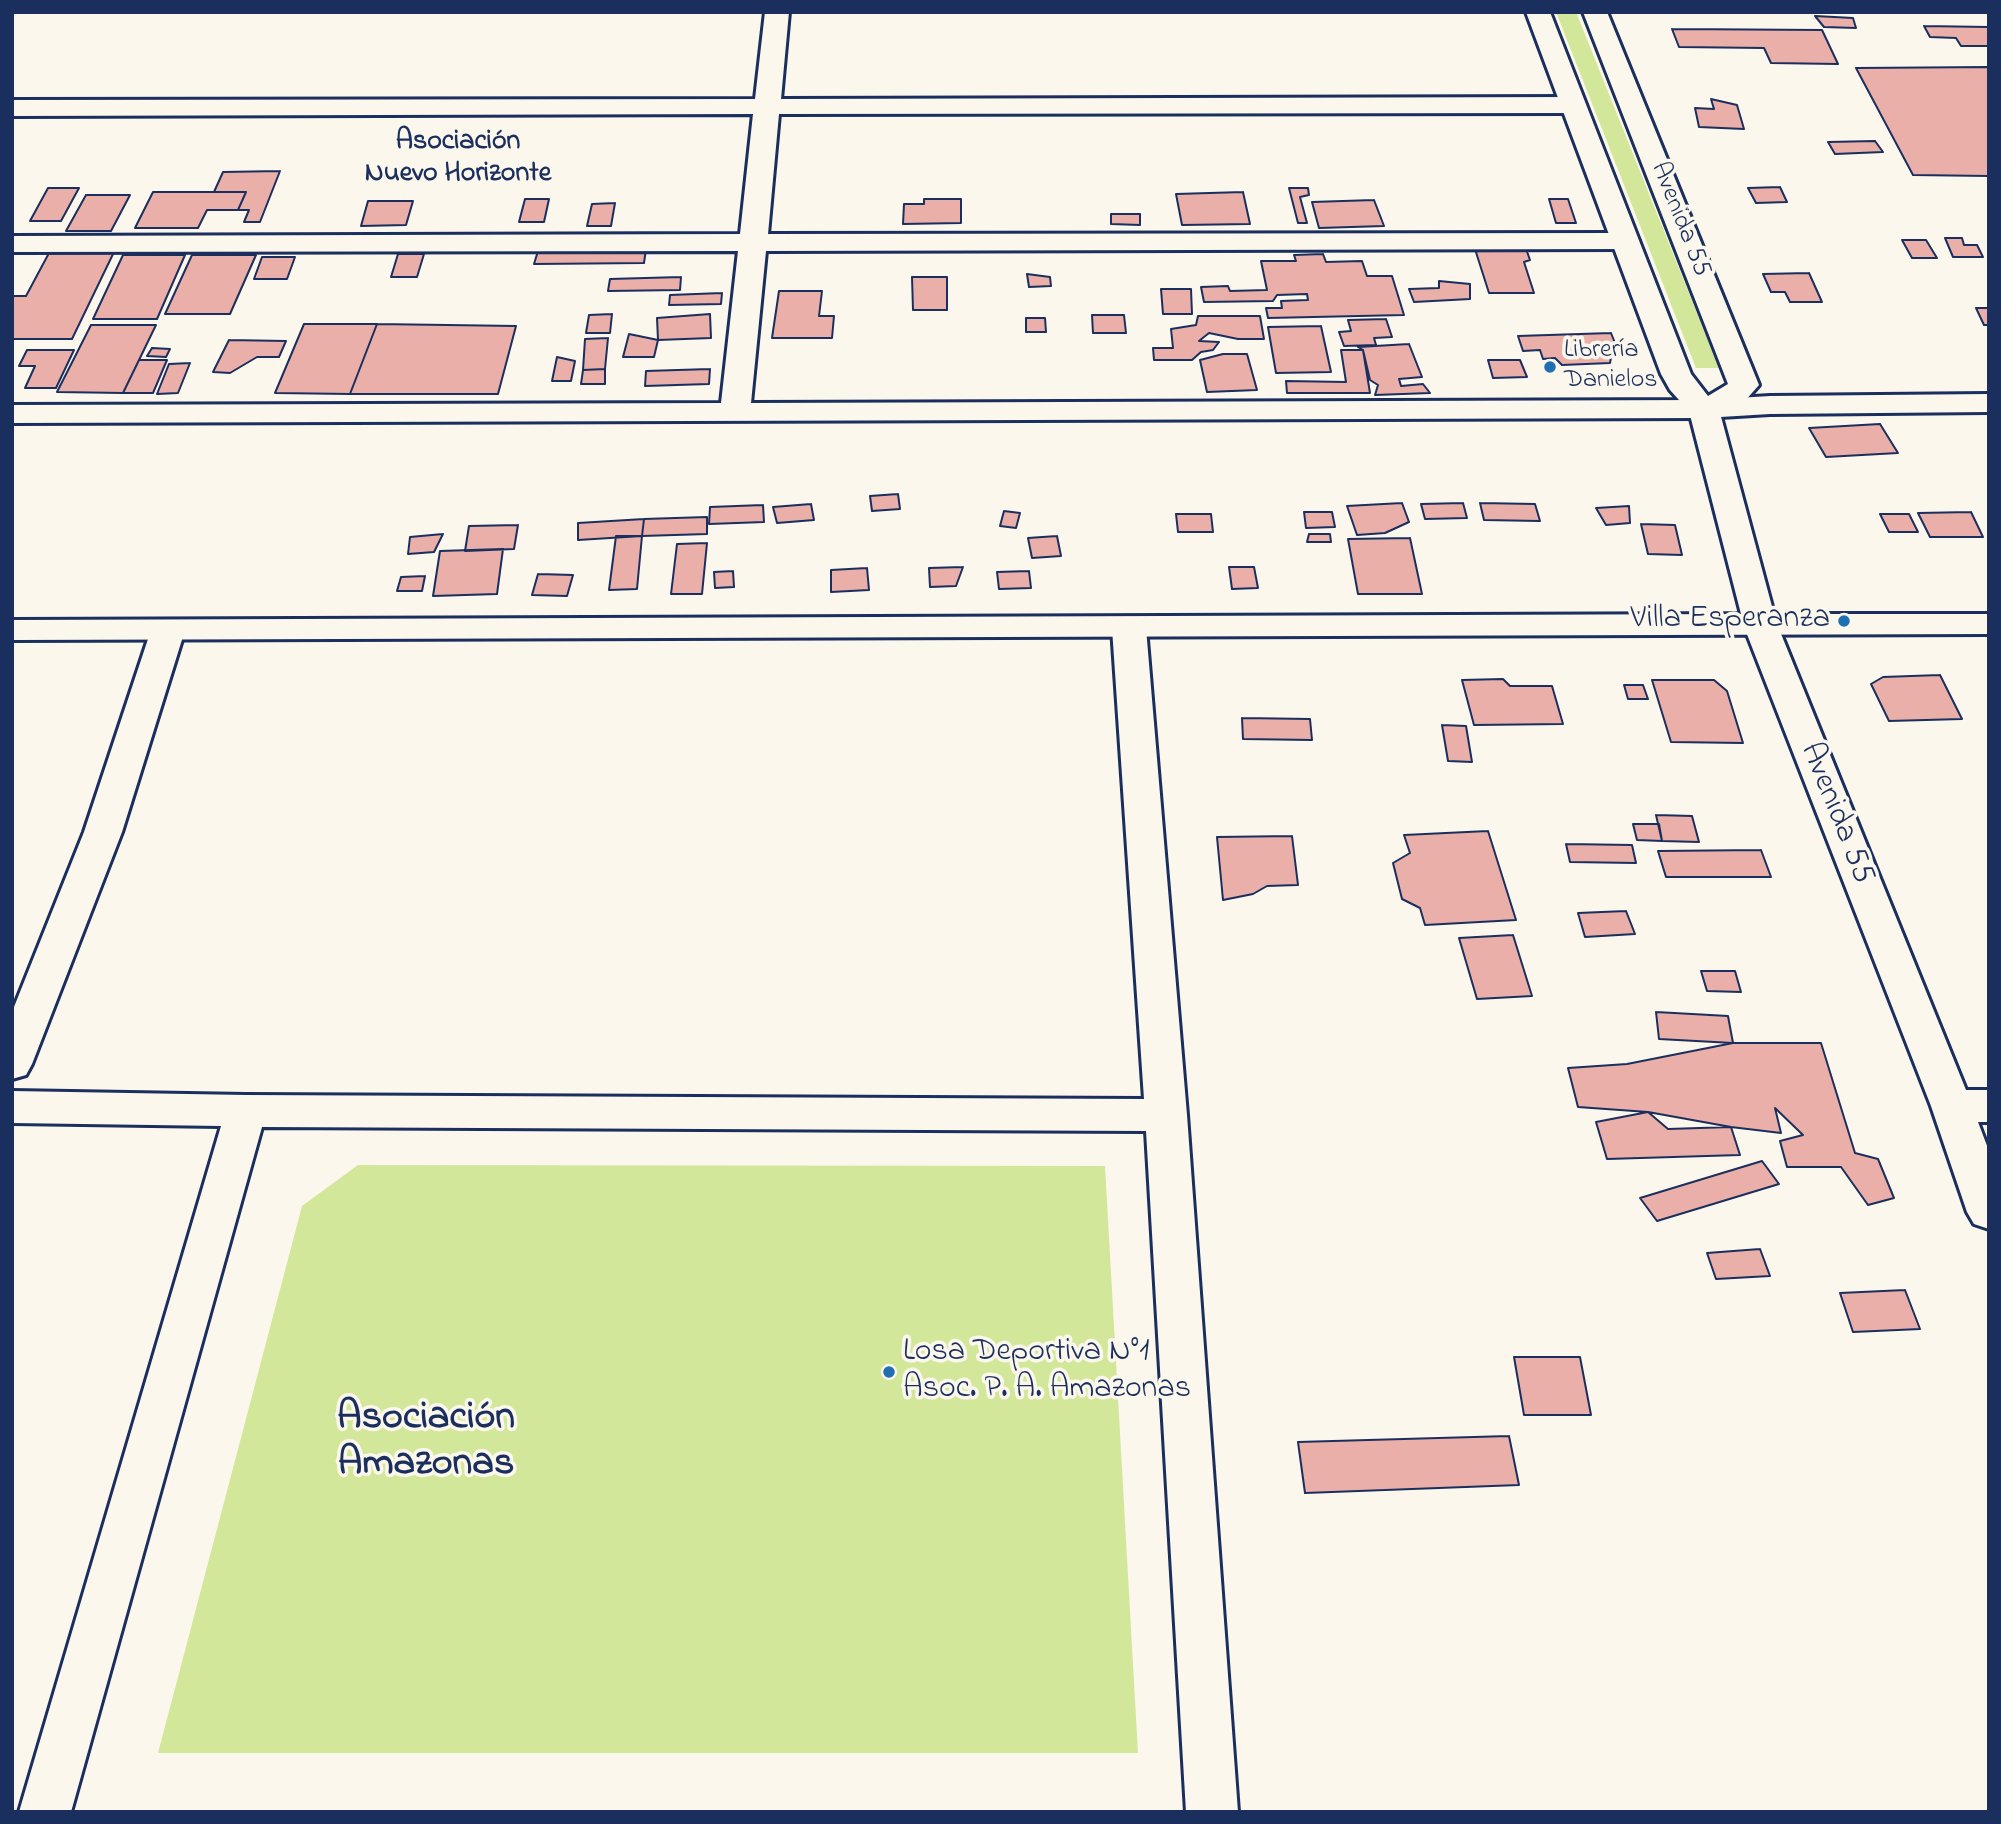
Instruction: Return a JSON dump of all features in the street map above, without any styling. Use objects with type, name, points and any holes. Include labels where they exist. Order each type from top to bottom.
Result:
[{"type":"street","points":[[735,412],[777,12]]},
{"type":"street","name":"Avenida 55","points":[[1538,12],[1681,384],[1704,409],[1760,624],[1970,1106],[1989,1212]]},
{"type":"street","name":"Avenida 55","points":[[1595,12],[1744,385],[1733,396],[1704,409]]},
{"type":"street","points":[[12,108],[1573,105]]},
{"type":"street","points":[[12,244],[1625,241]]},
{"type":"street","points":[[12,414],[1704,409],[1989,402]]},
{"type":"street","points":[[12,630],[1989,624]]},
{"type":"street","points":[[1129,628],[1166,1115],[1212,1812]]},
{"type":"street","points":[[12,1064],[103,832],[169,630]]},
{"type":"street","points":[[12,1107],[246,1111],[1166,1115]]},
{"type":"street","points":[[45,1812],[246,1111]]},
{"type":"green space","points":[[1556,12],[1576,12],[1719,368],[1696,368]]},
{"type":"green space","points":[[358,1165],[1105,1166],[1138,1753],[158,1753],[302,1206]]},
{"type":"building","points":[[1815,16],[1853,18],[1856,28],[1824,27]]},
{"type":"building","points":[[1924,26],[1988,27],[1989,46],[1961,46],[1956,38],[1930,37]]},
{"type":"building","points":[[1672,29],[1822,30],[1838,64],[1771,63],[1764,48],[1679,47]]},
{"type":"building","points":[[1989,67],[1989,176],[1913,175],[1856,68]]},
{"type":"building","points":[[1711,99],[1737,105],[1744,129],[1699,127],[1695,108],[1714,109]]},
{"type":"building","points":[[1875,141],[1883,152],[1835,154],[1828,142]]},
{"type":"building","points":[[280,171],[260,222],[244,222],[249,210],[238,210],[246,192],[214,192],[223,172]]},
{"type":"building","points":[[1780,187],[1787,202],[1756,203],[1748,188]]},
{"type":"building","points":[[48,188],[79,188],[61,221],[30,221]]},
{"type":"building","points":[[1289,188],[1308,188],[1309,195],[1300,197],[1307,223],[1298,223]]},
{"type":"building","points":[[153,192],[246,192],[238,210],[207,210],[198,228],[135,228]]},
{"type":"building","points":[[1243,192],[1250,224],[1182,225],[1176,194]]},
{"type":"building","points":[[86,195],[130,195],[111,231],[66,231]]},
{"type":"building","points":[[525,199],[549,199],[544,222],[519,222]]},
{"type":"building","points":[[924,199],[961,199],[961,223],[903,224],[904,204],[924,204]]},
{"type":"building","points":[[1549,199],[1568,199],[1576,223],[1556,223]]},
{"type":"building","points":[[1374,200],[1384,226],[1319,228],[1312,202]]},
{"type":"building","points":[[368,201],[413,201],[406,225],[361,226]]},
{"type":"building","points":[[615,203],[611,226],[587,226],[592,204]]},
{"type":"building","points":[[1111,214],[1140,214],[1140,225],[1111,224]]},
{"type":"building","points":[[1945,238],[1962,238],[1964,245],[1977,245],[1983,257],[1953,257]]},
{"type":"building","points":[[1902,240],[1926,240],[1937,258],[1912,258]]},
{"type":"building","points":[[1474,246],[1525,246],[1530,260],[1524,262],[1534,293],[1489,293]]},
{"type":"building","points":[[646,249],[644,263],[534,264],[538,251]]},
{"type":"building","points":[[114,252],[72,339],[12,339],[12,296],[26,296],[49,253]]},
{"type":"building","points":[[398,254],[424,254],[417,277],[391,277]]},
{"type":"building","points":[[1323,254],[1326,262],[1362,261],[1367,276],[1392,276],[1404,315],[1268,318],[1266,308],[1282,308],[1281,301],[1308,300],[1307,294],[1277,295],[1273,301],[1204,302],[1201,287],[1228,286],[1230,291],[1267,290],[1261,261],[1296,261],[1294,255]]},
{"type":"building","points":[[123,255],[185,255],[157,319],[93,319]]},
{"type":"building","points":[[192,255],[256,255],[230,314],[165,314]]},
{"type":"building","points":[[262,257],[295,257],[287,279],[254,279]]},
{"type":"building","points":[[1809,273],[1822,302],[1790,302],[1785,292],[1771,292],[1763,274]]},
{"type":"building","points":[[1027,274],[1050,277],[1051,286],[1029,287]]},
{"type":"building","points":[[681,277],[680,290],[608,291],[610,279]]},
{"type":"building","points":[[912,277],[947,277],[947,310],[913,310]]},
{"type":"building","points":[[1439,281],[1470,284],[1470,299],[1414,302],[1409,289],[1439,288]]},
{"type":"building","points":[[1161,289],[1191,289],[1192,314],[1163,314]]},
{"type":"building","points":[[779,291],[822,291],[819,316],[834,316],[832,338],[772,338]]},
{"type":"building","points":[[722,293],[721,304],[669,305],[670,295]]},
{"type":"building","points":[[1976,308],[1989,308],[1989,325],[1984,325]]},
{"type":"building","points":[[612,314],[610,333],[586,333],[589,315]]},
{"type":"building","points":[[710,314],[711,338],[658,340],[657,318]]},
{"type":"building","points":[[1092,315],[1124,315],[1126,333],[1093,333]]},
{"type":"building","points":[[1198,316],[1260,316],[1264,339],[1238,339],[1209,333],[1199,341],[1219,342],[1213,350],[1201,352],[1192,360],[1154,360],[1153,348],[1173,348],[1171,329],[1196,325]]},
{"type":"building","points":[[1026,318],[1045,318],[1046,332],[1026,332]]},
{"type":"building","points":[[1386,319],[1392,337],[1374,338],[1376,345],[1344,346],[1339,332],[1351,331],[1348,320]]},
{"type":"building","points":[[304,324],[377,324],[350,394],[275,393]]},
{"type":"building","points":[[377,324],[516,326],[498,394],[350,394]]},
{"type":"building","points":[[91,325],[156,325],[123,393],[57,392]]},
{"type":"building","points":[[1321,326],[1331,372],[1276,373],[1268,327]]},
{"type":"building","points":[[1611,333],[1617,348],[1601,349],[1612,352],[1610,363],[1562,365],[1555,358],[1543,359],[1540,350],[1523,351],[1518,336]]},
{"type":"building","points":[[629,334],[658,340],[654,357],[623,357]]},
{"type":"building","points":[[608,338],[605,369],[583,370],[585,339]]},
{"type":"building","points":[[229,340],[286,341],[279,357],[257,357],[230,373],[213,372]]},
{"type":"building","points":[[1409,344],[1422,377],[1399,379],[1401,386],[1423,384],[1430,393],[1375,395],[1378,385],[1370,380],[1363,350],[1358,347]]},
{"type":"building","points":[[152,348],[170,349],[166,357],[147,356]]},
{"type":"building","points":[[27,350],[74,350],[56,388],[25,388],[35,366],[19,366]]},
{"type":"building","points":[[1341,350],[1363,350],[1370,393],[1287,393],[1286,381],[1346,382]]},
{"type":"building","points":[[1223,354],[1247,354],[1257,390],[1207,392],[1200,360]]},
{"type":"building","points":[[557,357],[575,361],[571,381],[552,381]]},
{"type":"building","points":[[139,360],[167,360],[153,393],[123,393]]},
{"type":"building","points":[[1488,360],[1520,360],[1527,377],[1493,378]]},
{"type":"building","points":[[190,363],[178,393],[157,394],[169,364]]},
{"type":"building","points":[[605,369],[605,384],[581,384],[583,370]]},
{"type":"building","points":[[710,369],[709,384],[645,386],[646,371]]},
{"type":"building","points":[[1880,424],[1898,453],[1826,457],[1809,428]]},
{"type":"building","points":[[898,494],[900,509],[872,511],[870,496]]},
{"type":"building","points":[[1402,503],[1409,522],[1385,533],[1357,535],[1347,506]]},
{"type":"building","points":[[1463,503],[1467,518],[1425,519],[1421,504]]},
{"type":"building","points":[[1480,503],[1535,504],[1540,521],[1484,520]]},
{"type":"building","points":[[811,504],[814,520],[777,523],[773,507]]},
{"type":"building","points":[[763,505],[764,522],[709,524],[710,507]]},
{"type":"building","points":[[1629,506],[1630,523],[1606,525],[1596,508]]},
{"type":"building","points":[[1004,511],[1020,513],[1016,528],[1000,526]]},
{"type":"building","points":[[1304,512],[1332,512],[1335,527],[1306,528]]},
{"type":"building","points":[[1971,512],[1983,537],[1930,537],[1918,513]]},
{"type":"building","points":[[1176,514],[1211,514],[1213,532],[1178,532]]},
{"type":"building","points":[[1880,514],[1909,514],[1918,532],[1889,532]]},
{"type":"building","points":[[707,517],[707,534],[642,536],[644,519]]},
{"type":"building","points":[[644,519],[642,536],[578,540],[578,523]]},
{"type":"building","points":[[1641,524],[1675,525],[1682,555],[1648,554]]},
{"type":"building","points":[[518,525],[514,549],[465,551],[469,526]]},
{"type":"building","points":[[443,534],[434,552],[408,554],[410,537]]},
{"type":"building","points":[[1309,534],[1330,534],[1331,542],[1307,542]]},
{"type":"building","points":[[616,536],[642,536],[637,589],[609,590]]},
{"type":"building","points":[[1057,536],[1061,556],[1032,558],[1028,538]]},
{"type":"building","points":[[1410,538],[1422,594],[1358,594],[1348,539]]},
{"type":"building","points":[[707,543],[702,594],[671,594],[677,544]]},
{"type":"building","points":[[503,549],[497,594],[433,596],[440,551]]},
{"type":"building","points":[[963,567],[956,586],[930,587],[929,568]]},
{"type":"building","points":[[1229,567],[1254,567],[1258,588],[1232,589]]},
{"type":"building","points":[[867,568],[869,590],[831,592],[831,570]]},
{"type":"building","points":[[733,571],[734,587],[715,588],[714,572]]},
{"type":"building","points":[[1029,571],[1031,588],[999,589],[997,572]]},
{"type":"building","points":[[538,574],[573,575],[567,596],[532,595]]},
{"type":"building","points":[[425,576],[422,591],[397,591],[401,577]]},
{"type":"building","points":[[1940,675],[1962,719],[1889,721],[1871,684],[1883,677]]},
{"type":"building","points":[[1503,679],[1510,686],[1552,686],[1563,724],[1474,725],[1462,680]]},
{"type":"building","points":[[1652,680],[1714,680],[1727,691],[1743,743],[1671,742]]},
{"type":"building","points":[[1624,685],[1643,685],[1648,699],[1628,699]]},
{"type":"building","points":[[1242,718],[1310,719],[1312,740],[1243,739]]},
{"type":"building","points":[[1442,725],[1466,726],[1472,762],[1448,761]]},
{"type":"building","points":[[1656,815],[1692,816],[1699,842],[1662,841]]},
{"type":"building","points":[[1633,824],[1659,824],[1662,841],[1637,840]]},
{"type":"building","points":[[1488,831],[1516,920],[1425,925],[1420,908],[1402,899],[1393,863],[1410,853],[1404,835]]},
{"type":"building","points":[[1292,836],[1298,885],[1267,886],[1253,894],[1223,900],[1217,837]]},
{"type":"building","points":[[1566,844],[1632,845],[1636,863],[1570,862]]},
{"type":"building","points":[[1761,850],[1771,877],[1666,877],[1658,851]]},
{"type":"building","points":[[1626,911],[1635,934],[1585,937],[1578,913]]},
{"type":"building","points":[[1513,935],[1532,996],[1477,999],[1459,938]]},
{"type":"building","points":[[1701,971],[1735,971],[1741,992],[1707,991]]},
{"type":"building","points":[[1656,1012],[1728,1016],[1733,1043],[1659,1039]]},
{"type":"building","points":[[1733,1043],[1821,1043],[1855,1153],[1878,1159],[1894,1198],[1868,1205],[1841,1167],[1787,1167],[1780,1141],[1803,1135],[1775,1108],[1781,1133],[1648,1112],[1578,1107],[1568,1068],[1627,1064]]},
{"type":"building","points":[[1648,1112],[1668,1129],[1731,1127],[1740,1155],[1607,1159],[1596,1122]]},
{"type":"building","points":[[1762,1161],[1779,1184],[1657,1221],[1640,1198]]},
{"type":"building","points":[[1760,1249],[1770,1276],[1716,1279],[1707,1253]]},
{"type":"building","points":[[1905,1290],[1920,1329],[1853,1332],[1840,1293]]},
{"type":"building","points":[[1514,1357],[1580,1357],[1591,1415],[1524,1415]]},
{"type":"building","points":[[1509,1436],[1519,1485],[1305,1493],[1298,1442]]},
{"type":"place","name":"Librería Danielos","points":[[1550,367]]},
{"type":"place","name":"Villa Esperanza","points":[[1844,621]]},
{"type":"place","name":"Losa Deportiva N°1 Asoc. P. A. Amazonas","points":[[889,1372]]},
{"type":"district","name":"Asociación Nuevo Horizonte","points":[[458,159]]},
{"type":"district","name":"Asociación Amazonas","points":[[426,1443]]}]
